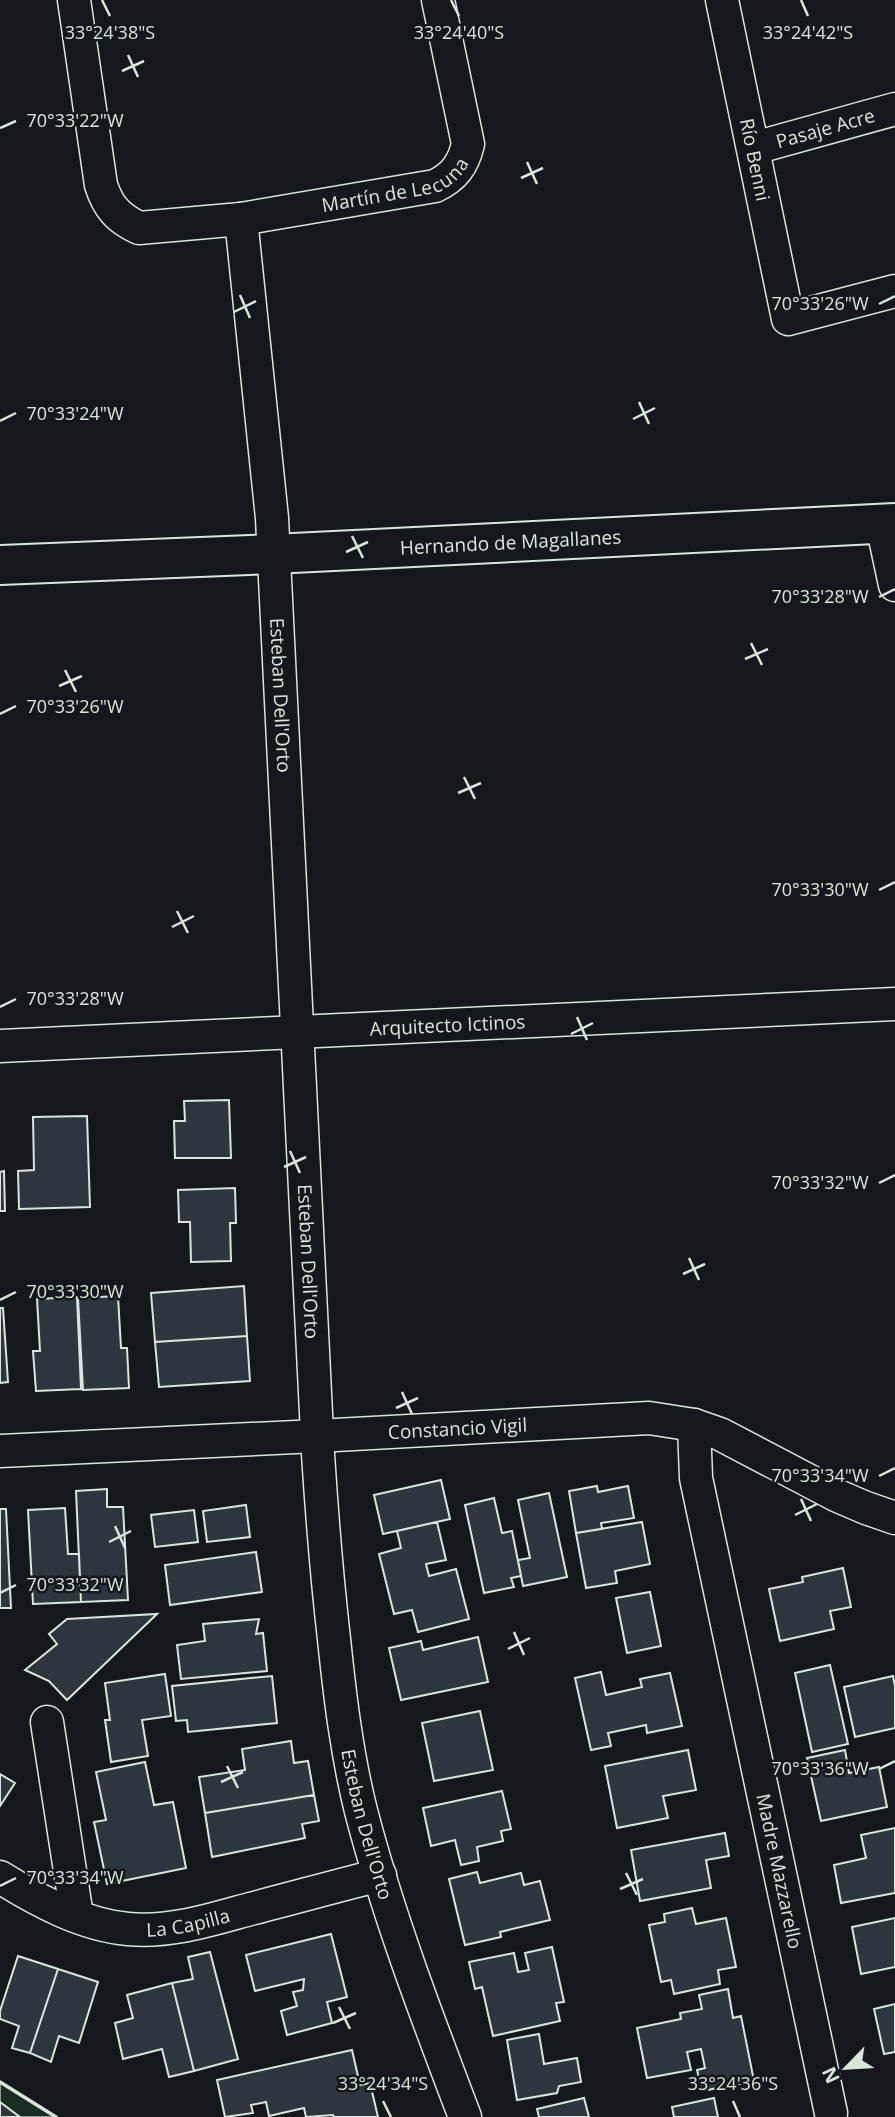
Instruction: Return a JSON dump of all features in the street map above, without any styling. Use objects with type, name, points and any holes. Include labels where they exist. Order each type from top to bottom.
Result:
[{"type":"main road","name":"Hernando de Magallanes","points":[[0,565],[888,524]]},
{"type":"street","name":"Martín de Lecuna","points":[[74,0],[101,185],[114,213],[139,228],[241,219],[435,186],[447,180],[465,158],[468,144],[438,0]]},
{"type":"street","name":"Río Benni","points":[[722,0],[788,319],[895,291]]},
{"type":"street","name":"Pasaje Acre","points":[[754,148],[895,109]]},
{"type":"street","name":"Esteban Dell'Orto","points":[[241,219],[272,518],[317,1436],[323,1536],[339,1691],[361,1810],[380,1875],[465,2117]]},
{"type":"street","points":[[888,524],[895,585]]},
{"type":"street","name":"Arquitecto Ictinos","points":[[0,1046],[895,1004]]},
{"type":"street","name":"Constancio Vigil","points":[[0,1451],[649,1418],[694,1425],[720,1434],[838,1496],[895,1518]]},
{"type":"street","name":"Madre Mazzarello","points":[[694,1425],[696,1478],[831,2113]]},
{"type":"street","points":[[47,1722],[77,1916]]},
{"type":"street","name":"La Capilla","points":[[0,1877],[77,1916],[128,1929],[175,1928],[380,1875]]},
{"type":"green space","points":[[0,2082],[56,2117],[0,2117]]},
{"type":"building","points":[[229,1100],[231,1158],[175,1158],[174,1121],[185,1121],[184,1101]]},
{"type":"building","points":[[87,1116],[90,1207],[19,1209],[18,1171],[34,1170],[33,1117]]},
{"type":"building","points":[[4,1171],[5,1211],[0,1211],[0,1172]]},
{"type":"building","points":[[235,1188],[236,1223],[230,1223],[231,1261],[191,1262],[190,1222],[179,1222],[178,1190]]},
{"type":"building","points":[[244,1286],[247,1336],[155,1342],[151,1293]]},
{"type":"building","points":[[118,1296],[121,1348],[127,1348],[129,1388],[83,1390],[78,1298]]},
{"type":"building","points":[[77,1297],[81,1389],[36,1391],[33,1351],[40,1351],[37,1299]]},
{"type":"building","points":[[0,1308],[3,1308],[8,1382],[0,1383]]},
{"type":"building","points":[[247,1336],[250,1381],[159,1387],[155,1342]]},
{"type":"building","points":[[441,1480],[450,1519],[383,1534],[374,1495]]},
{"type":"building","points":[[597,1486],[598,1492],[628,1486],[634,1518],[601,1523],[602,1529],[576,1533],[569,1491]]},
{"type":"building","points":[[107,1489],[107,1507],[123,1507],[128,1600],[81,1602],[76,1491]]},
{"type":"building","points":[[549,1493],[567,1577],[523,1586],[518,1560],[530,1558],[518,1500]]},
{"type":"building","points":[[494,1498],[502,1533],[512,1531],[521,1576],[511,1578],[514,1587],[484,1593],[465,1505]]},
{"type":"building","points":[[246,1505],[250,1537],[207,1542],[203,1511]]},
{"type":"building","points":[[65,1508],[68,1554],[79,1554],[81,1602],[33,1604],[28,1510]]},
{"type":"building","points":[[0,1509],[6,1509],[11,1608],[0,1608]]},
{"type":"building","points":[[194,1510],[198,1542],[155,1547],[151,1515]]},
{"type":"building","points":[[437,1522],[446,1560],[426,1564],[429,1576],[456,1569],[469,1619],[418,1632],[412,1610],[394,1614],[379,1554],[401,1548],[397,1531]]},
{"type":"building","points":[[642,1522],[650,1564],[615,1571],[617,1583],[586,1588],[576,1533]]},
{"type":"building","points":[[256,1552],[262,1592],[170,1605],[165,1565]]},
{"type":"building","points":[[843,1568],[851,1607],[830,1611],[834,1629],[780,1641],[769,1589],[803,1582],[802,1577]]},
{"type":"building","points":[[650,1592],[661,1646],[627,1653],[616,1598]]},
{"type":"building","points":[[157,1614],[67,1700],[49,1681],[25,1670],[57,1644],[49,1634],[67,1619]]},
{"type":"building","points":[[259,1619],[256,1634],[263,1633],[267,1671],[181,1679],[177,1645],[205,1641],[203,1624]]},
{"type":"building","points":[[478,1637],[488,1682],[401,1700],[389,1648],[421,1641],[423,1650]]},
{"type":"building","points":[[830,1665],[848,1744],[812,1752],[795,1673]]},
{"type":"building","points":[[601,1672],[606,1695],[642,1687],[640,1679],[670,1673],[682,1726],[647,1733],[646,1725],[608,1733],[611,1746],[591,1750],[575,1678]]},
{"type":"building","points":[[165,1674],[171,1716],[142,1720],[148,1756],[111,1762],[105,1720],[110,1720],[105,1683]]},
{"type":"building","points":[[272,1676],[277,1723],[188,1732],[187,1720],[176,1721],[172,1686]]},
{"type":"building","points":[[893,1676],[895,1728],[855,1737],[844,1687]]},
{"type":"building","points":[[480,1711],[493,1770],[434,1781],[422,1723]]},
{"type":"building","points":[[291,1741],[294,1763],[308,1761],[314,1795],[205,1813],[199,1777],[245,1770],[242,1749]]},
{"type":"building","points":[[688,1750],[696,1790],[663,1796],[668,1818],[617,1828],[605,1766]]},
{"type":"building","points":[[845,1750],[849,1773],[879,1767],[887,1807],[821,1821],[807,1758]]},
{"type":"building","points":[[145,1762],[154,1805],[173,1802],[186,1868],[107,1884],[94,1822],[106,1820],[96,1772]]},
{"type":"building","points":[[0,1774],[15,1783],[0,1806]]},
{"type":"building","points":[[502,1791],[511,1829],[501,1831],[503,1841],[477,1847],[479,1861],[461,1865],[455,1840],[431,1846],[423,1808]]},
{"type":"building","points":[[314,1795],[319,1821],[302,1824],[305,1838],[212,1857],[205,1813]]},
{"type":"building","points":[[895,1828],[895,1893],[841,1903],[834,1865],[866,1858],[861,1835]]},
{"type":"building","points":[[725,1833],[729,1856],[706,1860],[711,1888],[640,1901],[631,1850]]},
{"type":"building","points":[[477,1872],[480,1883],[521,1873],[524,1885],[540,1881],[550,1920],[500,1932],[501,1937],[465,1945],[449,1879]]},
{"type":"building","points":[[692,1908],[696,1924],[726,1918],[736,1967],[718,1970],[720,1984],[674,1994],[671,1980],[661,1982],[649,1925],[665,1922],[664,1914]]},
{"type":"building","points":[[895,1918],[895,1967],[861,1974],[852,1927]]},
{"type":"building","points":[[331,1934],[347,1997],[327,2002],[332,2023],[287,2035],[281,2011],[297,2006],[293,1992],[303,1990],[304,1979],[255,1991],[246,1955]]},
{"type":"building","points":[[552,1947],[564,2002],[556,2003],[560,2021],[493,2036],[482,1987],[475,1989],[469,1962],[514,1953],[518,1972],[529,1970],[525,1953]]},
{"type":"building","points":[[210,1952],[238,2059],[194,2071],[172,1983],[193,1979],[188,1957]]},
{"type":"building","points":[[18,1956],[58,1969],[30,2053],[12,2048],[19,2026],[0,2019],[0,2011]]},
{"type":"building","points":[[58,1969],[98,1982],[79,2043],[59,2036],[51,2062],[30,2053]]},
{"type":"building","points":[[172,1983],[194,2071],[169,2077],[162,2049],[123,2059],[115,2023],[133,2018],[127,1995]]},
{"type":"building","points":[[728,1989],[733,2018],[741,2016],[754,2081],[702,2091],[697,2070],[705,2068],[701,2049],[687,2052],[691,2070],[647,2078],[637,2028],[681,2019],[680,2013],[702,2009],[699,1995]]},
{"type":"building","points":[[895,2004],[895,2052],[884,2054],[874,2009]]},
{"type":"building","points":[[539,2034],[544,2064],[577,2058],[581,2082],[559,2086],[557,2093],[517,2100],[507,2040]]},
{"type":"building","points":[[352,2050],[360,2085],[370,2083],[378,2117],[306,2117],[304,2108],[269,2116],[266,2102],[251,2105],[253,2113],[225,2117],[217,2080]]},
{"type":"building","points":[[584,2098],[589,2117],[539,2117],[537,2109]]},
{"type":"building","points":[[714,2098],[718,2117],[674,2117],[672,2107]]},
{"type":"building","points":[[0,2102],[20,2117],[0,2117]]},
{"type":"wall","points":[[0,2082],[56,2117]]}]
